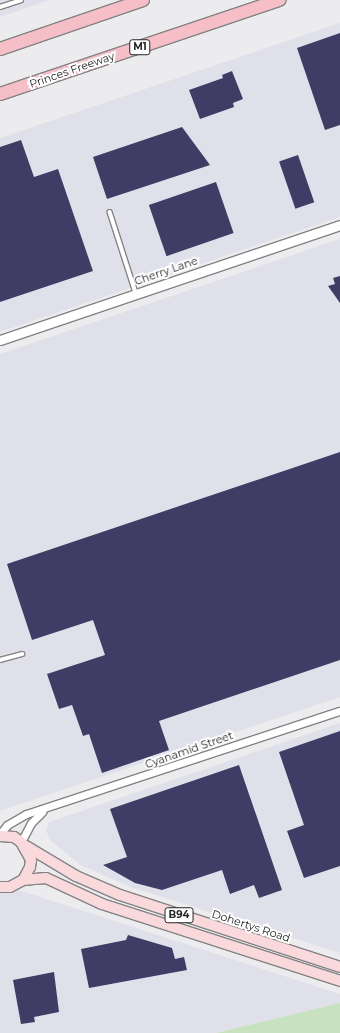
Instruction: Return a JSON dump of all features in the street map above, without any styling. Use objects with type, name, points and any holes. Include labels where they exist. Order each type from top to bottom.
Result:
[{"type":"highway","points":[[0,49],[143,0]]},
{"type":"highway","name":"Princes Freeway","points":[[0,94],[280,0]]},
{"type":"main road","name":"B94","points":[[0,835],[14,837],[24,844]]},
{"type":"main road","points":[[23,880],[30,867],[31,860],[24,844]]},
{"type":"main road","name":"Dohertys Road","points":[[24,844],[76,876],[120,895],[340,967]]},
{"type":"main road","name":"B94","points":[[0,887],[10,887],[23,880],[46,878],[102,904],[340,981]]},
{"type":"street","name":"Cherry Lane","points":[[0,340],[340,225]]},
{"type":"street","name":"Cyanamid Street","points":[[0,835],[16,819],[340,711]]},
{"type":"street","name":"Cyanamid Street","points":[[24,844],[31,823],[45,810]]},
{"type":"lane","points":[[0,7],[21,0]]},
{"type":"lane","points":[[110,212],[136,294]]},
{"type":"lane","points":[[0,660],[22,654]]},
{"type":"shaded area","points":[[0,0],[50,0],[0,17]]},
{"type":"shaded area","points":[[340,23],[340,217],[0,332],[0,138]]},
{"type":"shaded area","points":[[340,239],[340,697],[0,811],[0,354]]},
{"type":"shaded area","points":[[340,723],[340,953],[130,887],[79,864],[51,841],[46,831],[49,822]]},
{"type":"shaded area","points":[[0,884],[340,994],[340,1003],[216,1033],[0,1033]]},
{"type":"green space","points":[[340,1003],[340,1033],[216,1033]]},
{"type":"building","points":[[340,33],[340,125],[325,130],[297,48]]},
{"type":"building","points":[[232,71],[243,99],[233,103],[234,107],[200,119],[189,90],[223,78],[222,75]]},
{"type":"building","points":[[182,127],[210,165],[107,199],[93,157]]},
{"type":"building","points":[[21,140],[34,177],[58,169],[93,271],[0,302],[0,147]]},
{"type":"building","points":[[298,155],[314,202],[295,209],[279,162]]},
{"type":"building","points":[[216,182],[234,233],[166,256],[149,205]]},
{"type":"building","points":[[340,276],[340,303],[328,286],[335,284],[333,278]]},
{"type":"building","points":[[340,452],[340,660],[159,721],[169,750],[102,773],[89,734],[83,736],[72,705],[59,709],[47,674],[105,655],[93,620],[32,640],[7,564]]},
{"type":"building","points":[[340,731],[340,866],[304,878],[287,831],[304,825],[279,752]]},
{"type":"building","points":[[239,765],[282,890],[259,898],[254,885],[230,894],[222,870],[162,890],[135,883],[103,865],[127,857],[110,809]]},
{"type":"building","points":[[128,935],[172,948],[175,959],[184,957],[187,970],[89,988],[81,949],[126,940]]},
{"type":"building","points":[[54,972],[59,1012],[34,1017],[35,1022],[21,1024],[13,980]]}]
